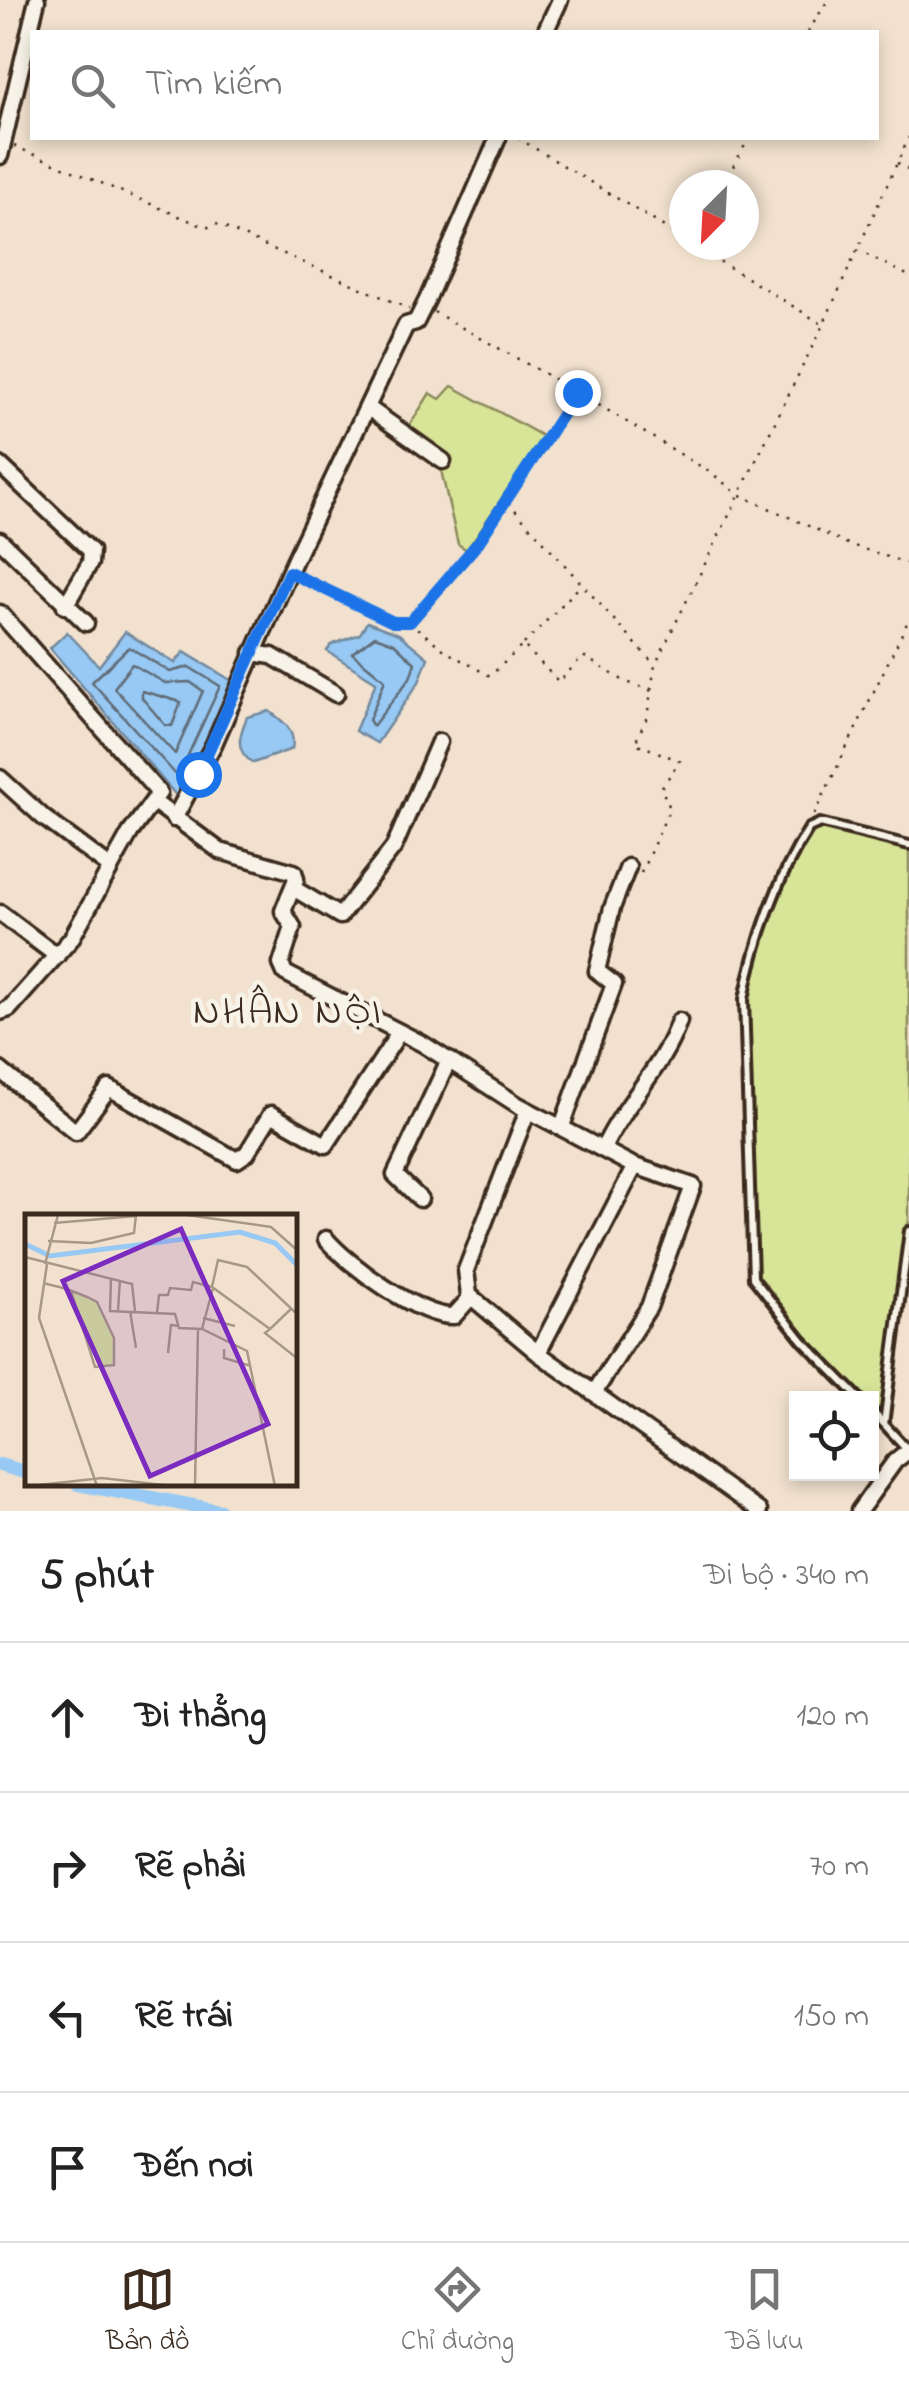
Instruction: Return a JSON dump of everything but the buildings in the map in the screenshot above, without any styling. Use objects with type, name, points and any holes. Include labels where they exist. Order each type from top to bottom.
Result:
[{"type":"street","points":[[2,148],[36,0]]},
{"type":"street","points":[[547,30],[560,0]]},
{"type":"street","points":[[174,819],[214,744],[289,572],[406,325],[416,322],[422,310],[497,140]]},
{"type":"street","points":[[367,407],[443,461]]},
{"type":"street","points":[[0,465],[91,551],[90,562],[65,606]]},
{"type":"street","points":[[0,540],[86,623]]},
{"type":"street","points":[[0,613],[159,795],[110,867],[84,922],[10,1010],[0,1012]]},
{"type":"street","points":[[252,653],[272,656],[336,694]]},
{"type":"street","points":[[293,888],[340,916],[394,848],[438,742]]},
{"type":"street","points":[[0,778],[44,818],[110,867]]},
{"type":"street","points":[[154,802],[234,858],[291,870],[296,879],[283,911],[293,930],[282,961],[283,971],[635,1166],[694,1186],[649,1308],[594,1393]]},
{"type":"street","points":[[562,1126],[614,984],[596,971],[612,908],[628,867]]},
{"type":"street","points":[[0,913],[56,956]]},
{"type":"street","points":[[603,1149],[621,1112],[668,1052],[678,1021]]},
{"type":"street","points":[[0,1070],[76,1132],[109,1088],[237,1160],[247,1153],[271,1114],[326,1145],[399,1032]]},
{"type":"street","points":[[420,1200],[398,1183],[396,1172],[449,1060]]},
{"type":"street","points":[[528,1110],[466,1270],[465,1284],[471,1297],[538,1353],[759,1511]]},
{"type":"street","points":[[538,1353],[635,1166]]},
{"type":"street","points":[[326,1239],[364,1274],[438,1314],[456,1315],[471,1297]]},
{"type":"street","points":[[859,1511],[909,1450]]},
{"type":"lane","points":[[852,1391],[802,1340],[754,1278],[744,999],[750,964],[777,891],[813,825],[909,846]]},
{"type":"lane","points":[[884,1424],[909,1231]]},
{"type":"lane","points":[[879,1419],[909,1450]]},
{"type":"path","points":[[809,30],[828,0]]},
{"type":"path","points":[[636,884],[670,808],[661,788],[680,761],[635,743],[653,692],[655,666],[823,325],[909,137]]},
{"type":"path","points":[[521,140],[669,230]]},
{"type":"path","points":[[731,170],[747,140]]},
{"type":"path","points":[[2,148],[206,228],[214,223],[422,310],[577,392],[738,494],[848,544],[909,564]]},
{"type":"path","points":[[897,163],[909,170]]},
{"type":"path","points":[[856,250],[909,276]]},
{"type":"path","points":[[718,260],[823,325]]},
{"type":"path","points":[[410,622],[478,543],[577,392]]},
{"type":"path","points":[[507,501],[655,666]]},
{"type":"path","points":[[289,572],[393,622],[410,622],[448,652],[490,676],[582,584]]},
{"type":"path","points":[[813,825],[811,820],[909,619]]},
{"type":"path","points":[[523,645],[559,682],[583,656],[624,681],[653,692]]},
{"type":"green space","points":[[452,386],[544,437],[467,550],[458,544],[440,466],[403,436],[430,393],[440,399]]},
{"type":"green space","points":[[820,823],[909,845],[909,1219],[884,1424],[879,1418],[879,1391],[855,1391],[753,1278],[744,999],[770,904],[806,837]]},
{"type":"water","points":[[367,622],[399,634],[428,658],[419,682],[377,743],[355,731],[376,682],[327,651],[331,645],[360,634]]},
{"type":"water","points":[[67,632],[99,666],[125,632],[175,663],[184,652],[234,682],[180,800],[50,648]]},
{"type":"water","points":[[269,711],[290,731],[292,749],[253,763],[241,748],[242,730],[247,717]]},
{"type":"waterway","points":[[0,1465],[25,1472]]},
{"type":"waterway","points":[[89,1486],[220,1511]]},
{"type":"district","name":"NHÂN NỘI","points":[[288,1013]]},
{"type":"route","points":[[198,774],[289,572],[393,622],[410,622],[478,543],[577,392]]}]
